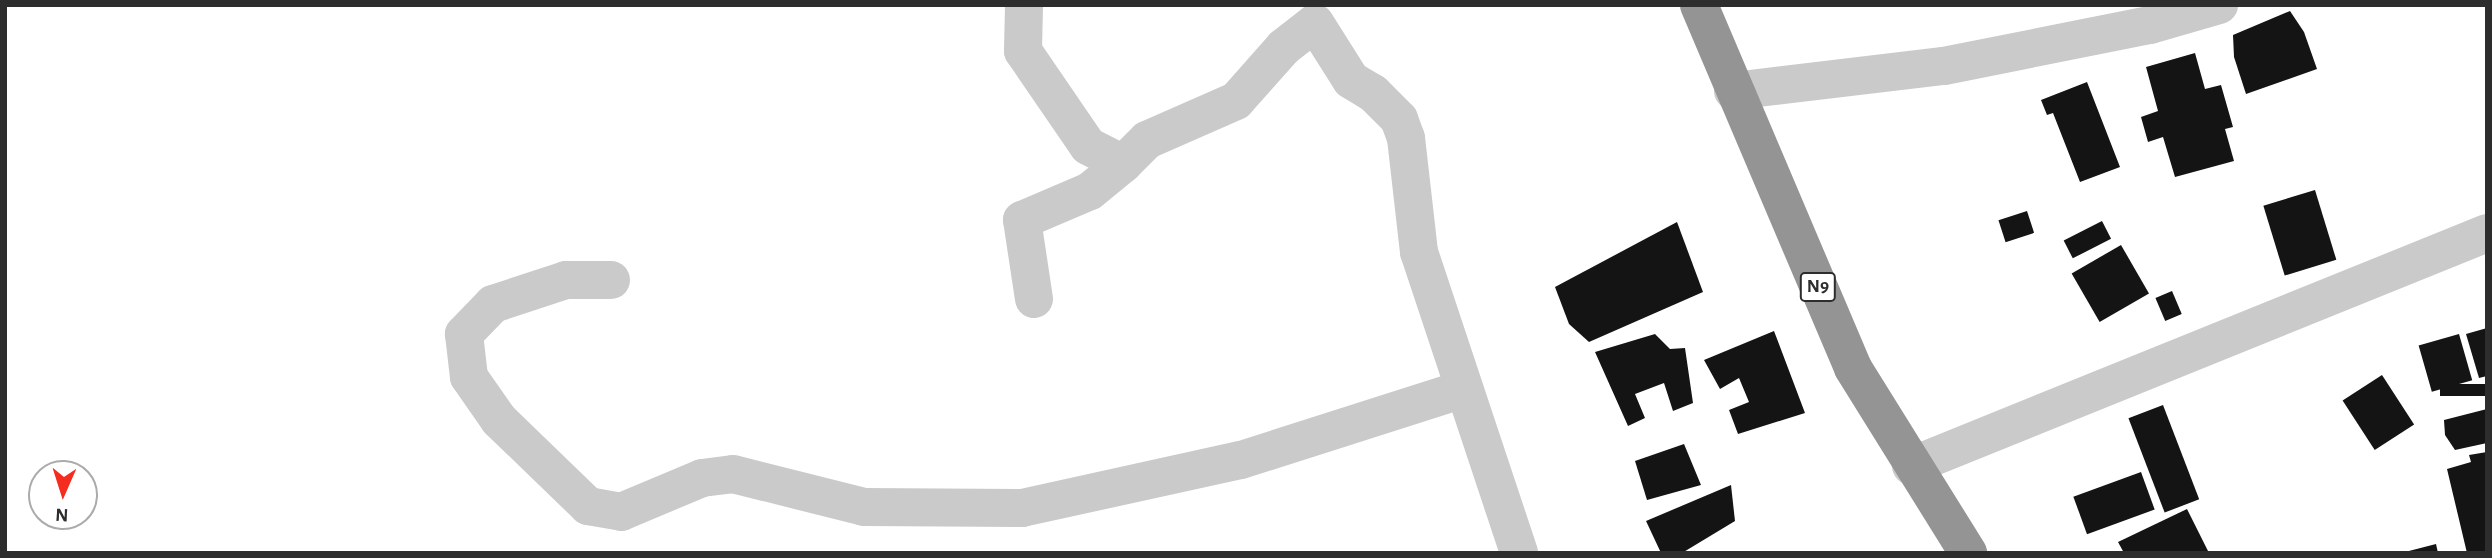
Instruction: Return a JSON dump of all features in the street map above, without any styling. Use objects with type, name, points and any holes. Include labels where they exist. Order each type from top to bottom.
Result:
[{"type":"highway","name":"N9","points":[[1699,5],[1733,91],[1853,368],[1911,466],[1968,553]]},
{"type":"street","points":[[1733,91],[1944,66],[2150,25],[2219,5]]},
{"type":"street","points":[[1024,6],[1023,51],[1088,146],[1124,164]]},
{"type":"street","points":[[1034,299],[1022,220],[1090,191],[1124,164],[1147,140],[1236,101],[1284,47],[1315,23],[1351,80],[1373,93],[1399,119],[1412,167],[1419,253],[1519,553]]},
{"type":"street","points":[[1911,466],[2487,233]]},
{"type":"street","points":[[611,280],[566,281],[493,304],[464,334],[469,377],[499,419],[588,506],[621,513],[702,478],[733,474],[864,507],[1023,508],[1241,460],[1464,389]]},
{"type":"building","points":[[2290,11],[2304,32],[2317,69],[2246,94],[2234,57],[2233,35]]},
{"type":"building","points":[[2195,53],[2205,89],[2221,85],[2233,127],[2225,129],[2234,161],[2175,177],[2163,137],[2148,142],[2141,117],[2158,111],[2146,67]]},
{"type":"building","points":[[2087,82],[2120,167],[2080,182],[2053,113],[2047,115],[2041,100]]},
{"type":"building","points":[[2315,190],[2336,260],[2285,276],[2263,206]]},
{"type":"building","points":[[2027,211],[2034,233],[2006,242],[1998,220]]},
{"type":"building","points":[[2102,221],[2111,239],[2073,258],[2064,241]]},
{"type":"building","points":[[1677,222],[1703,292],[1589,342],[1569,324],[1555,287]]},
{"type":"building","points":[[2121,245],[2149,293],[2100,322],[2072,274]]},
{"type":"building","points":[[2172,291],[2182,314],[2165,321],[2155,298]]},
{"type":"building","points":[[2487,328],[2487,376],[2479,378],[2466,334]]},
{"type":"building","points":[[1774,331],[1805,413],[1738,434],[1729,410],[1749,402],[1739,378],[1720,389],[1704,360]]},
{"type":"building","points":[[1655,334],[1670,349],[1685,348],[1693,403],[1673,411],[1664,383],[1635,394],[1645,418],[1628,426],[1595,352]]},
{"type":"building","points":[[2459,334],[2472,380],[2432,392],[2419,346]]},
{"type":"building","points":[[2382,375],[2414,424],[2375,450],[2343,401]]},
{"type":"building","points":[[2440,384],[2487,384],[2487,396],[2440,396]]},
{"type":"building","points":[[2163,405],[2199,499],[2165,513],[2128,418]]},
{"type":"building","points":[[2487,409],[2487,443],[2455,450],[2445,435],[2444,420]]},
{"type":"building","points":[[1684,444],[1701,485],[1647,500],[1635,461]]},
{"type":"building","points":[[2487,452],[2487,553],[2467,553],[2447,469],[2471,462],[2469,455]]},
{"type":"building","points":[[2141,472],[2155,510],[2087,534],[2073,497]]},
{"type":"building","points":[[1731,485],[1735,521],[1682,553],[1661,553],[1646,521]]},
{"type":"building","points":[[2187,509],[2209,553],[2124,553],[2118,542]]},
{"type":"building","points":[[2436,544],[2438,553],[2405,553],[2405,552]]}]
